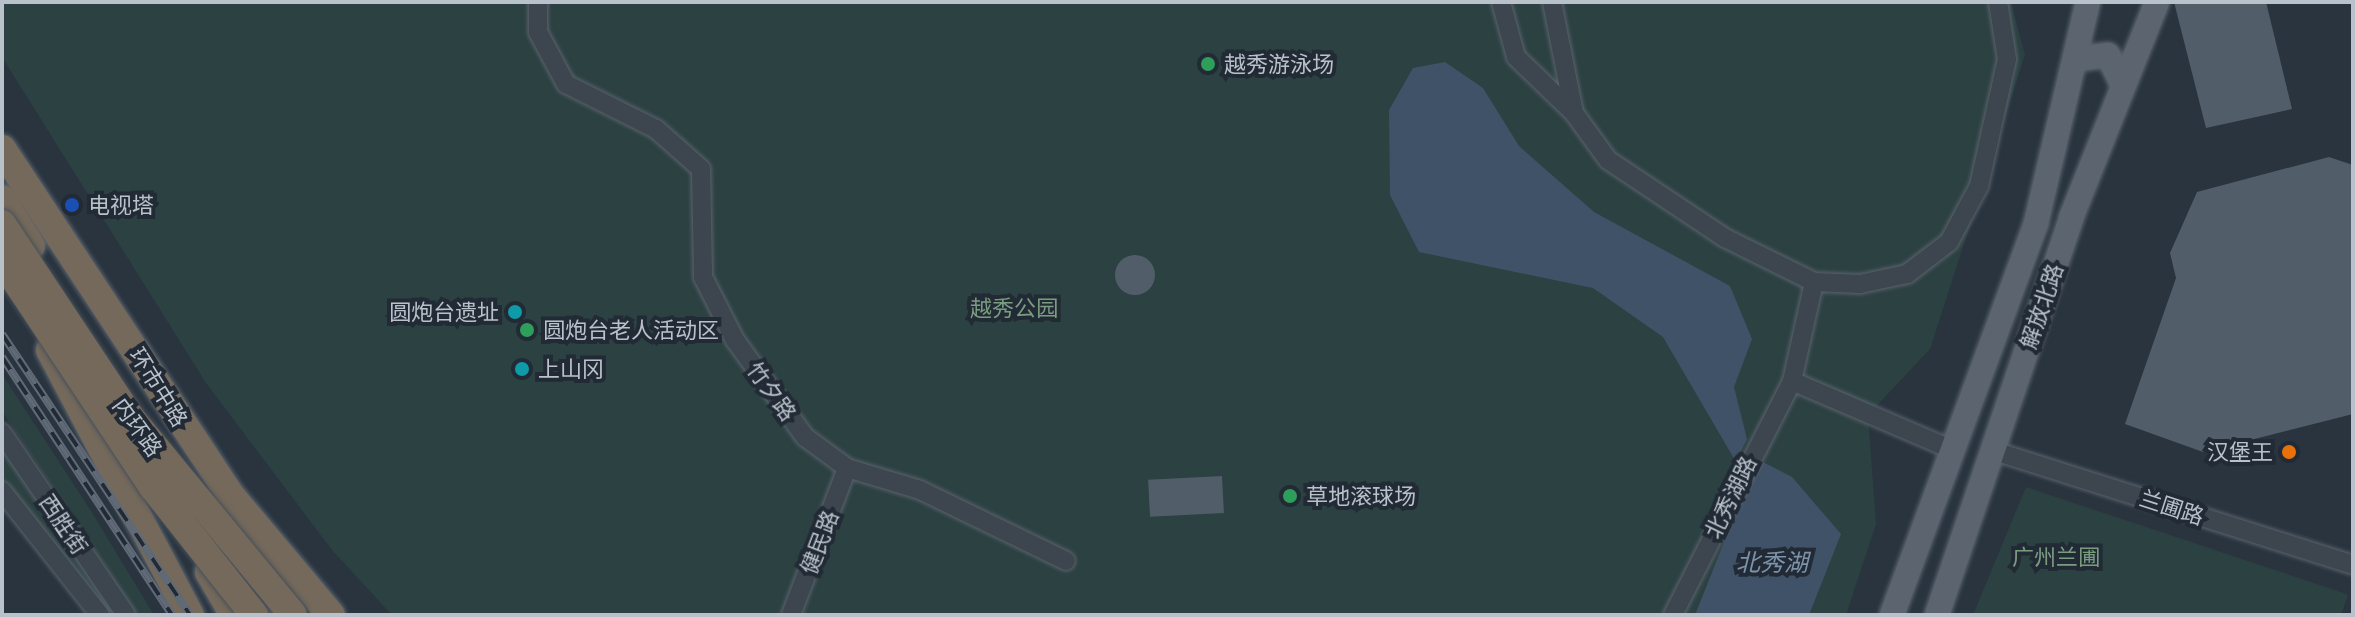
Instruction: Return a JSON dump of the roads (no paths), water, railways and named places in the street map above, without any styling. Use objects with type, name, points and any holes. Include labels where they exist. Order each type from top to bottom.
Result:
[{"type":"highway","name":"环市中路","points":[[2,149],[190,436],[295,574]]},
{"type":"highway","name":"环市中路","points":[[2,199],[101,382],[179,482],[197,545],[233,615]]},
{"type":"highway","name":"内环路","points":[[2,224],[130,417],[293,615]]},
{"type":"highway","points":[[2,242],[101,382],[233,615]]},
{"type":"highway","points":[[2,261],[190,615]]},
{"type":"highway","name":"内环路","points":[[2,261],[153,487],[254,615]]},
{"type":"highway","points":[[179,482],[273,615]]},
{"type":"highway","points":[[295,574],[333,615]]},
{"type":"highway","points":[[295,574],[345,615]]},
{"type":"main road","name":"解放北路","points":[[1892,615],[2036,223],[2078,59],[2088,2]]},
{"type":"main road","name":"解放北路","points":[[1937,615],[1991,450],[2123,86],[2160,5]]},
{"type":"main road","points":[[2078,59],[2108,55],[2123,86]]},
{"type":"street","name":"竹夕路","points":[[538,2],[538,32],[566,84],[656,129],[701,169],[703,277],[735,340],[805,437],[847,468],[920,490],[1066,561]]},
{"type":"street","points":[[1501,2],[1516,57],[1574,113],[1608,160],[1725,238],[1814,282],[1860,284],[1907,274],[1949,242],[1979,186],[2001,110],[2007,59],[1998,2]]},
{"type":"street","points":[[1552,2],[1574,113]]},
{"type":"street","name":"北秀湖路","points":[[1673,615],[1792,381],[1814,282]]},
{"type":"street","points":[[1792,381],[1953,450]]},
{"type":"street","name":"西胜街","points":[[2,433],[126,615]]},
{"type":"street","name":"兰圃路","points":[[1991,450],[2353,565]]},
{"type":"street","name":"健民路","points":[[791,615],[847,468]]},
{"type":"street","name":"西胜街","points":[[2,491],[100,615]]},
{"type":"water","points":[[1445,62],[1483,88],[1519,146],[1594,212],[1730,286],[1752,339],[1734,387],[1747,439],[1736,462],[1663,337],[1593,288],[1419,252],[1390,195],[1389,110],[1413,68]]},
{"type":"water","name":"北秀湖","points":[[1757,459],[1792,477],[1841,534],[1809,615],[1695,615]]},
{"type":"railway","points":[[2,334],[190,615]]},
{"type":"railway","points":[[2,357],[172,615]]},
{"type":"place","name":"越秀游泳场","points":[[1208,64]]},
{"type":"place","name":"电视塔","points":[[72,205]]},
{"type":"place","name":"圆炮台遗址","points":[[515,312]]},
{"type":"place","name":"圆炮台老人活动区","points":[[527,330]]},
{"type":"place","name":"上山冈","points":[[522,369]]},
{"type":"place","name":"汉堡王","points":[[2289,452]]},
{"type":"place","name":"草地滚球场","points":[[1290,496]]},
{"type":"park label","name":"越秀公园","points":[[1014,308]]},
{"type":"park label","name":"广州兰圃","points":[[2056,557]]}]
